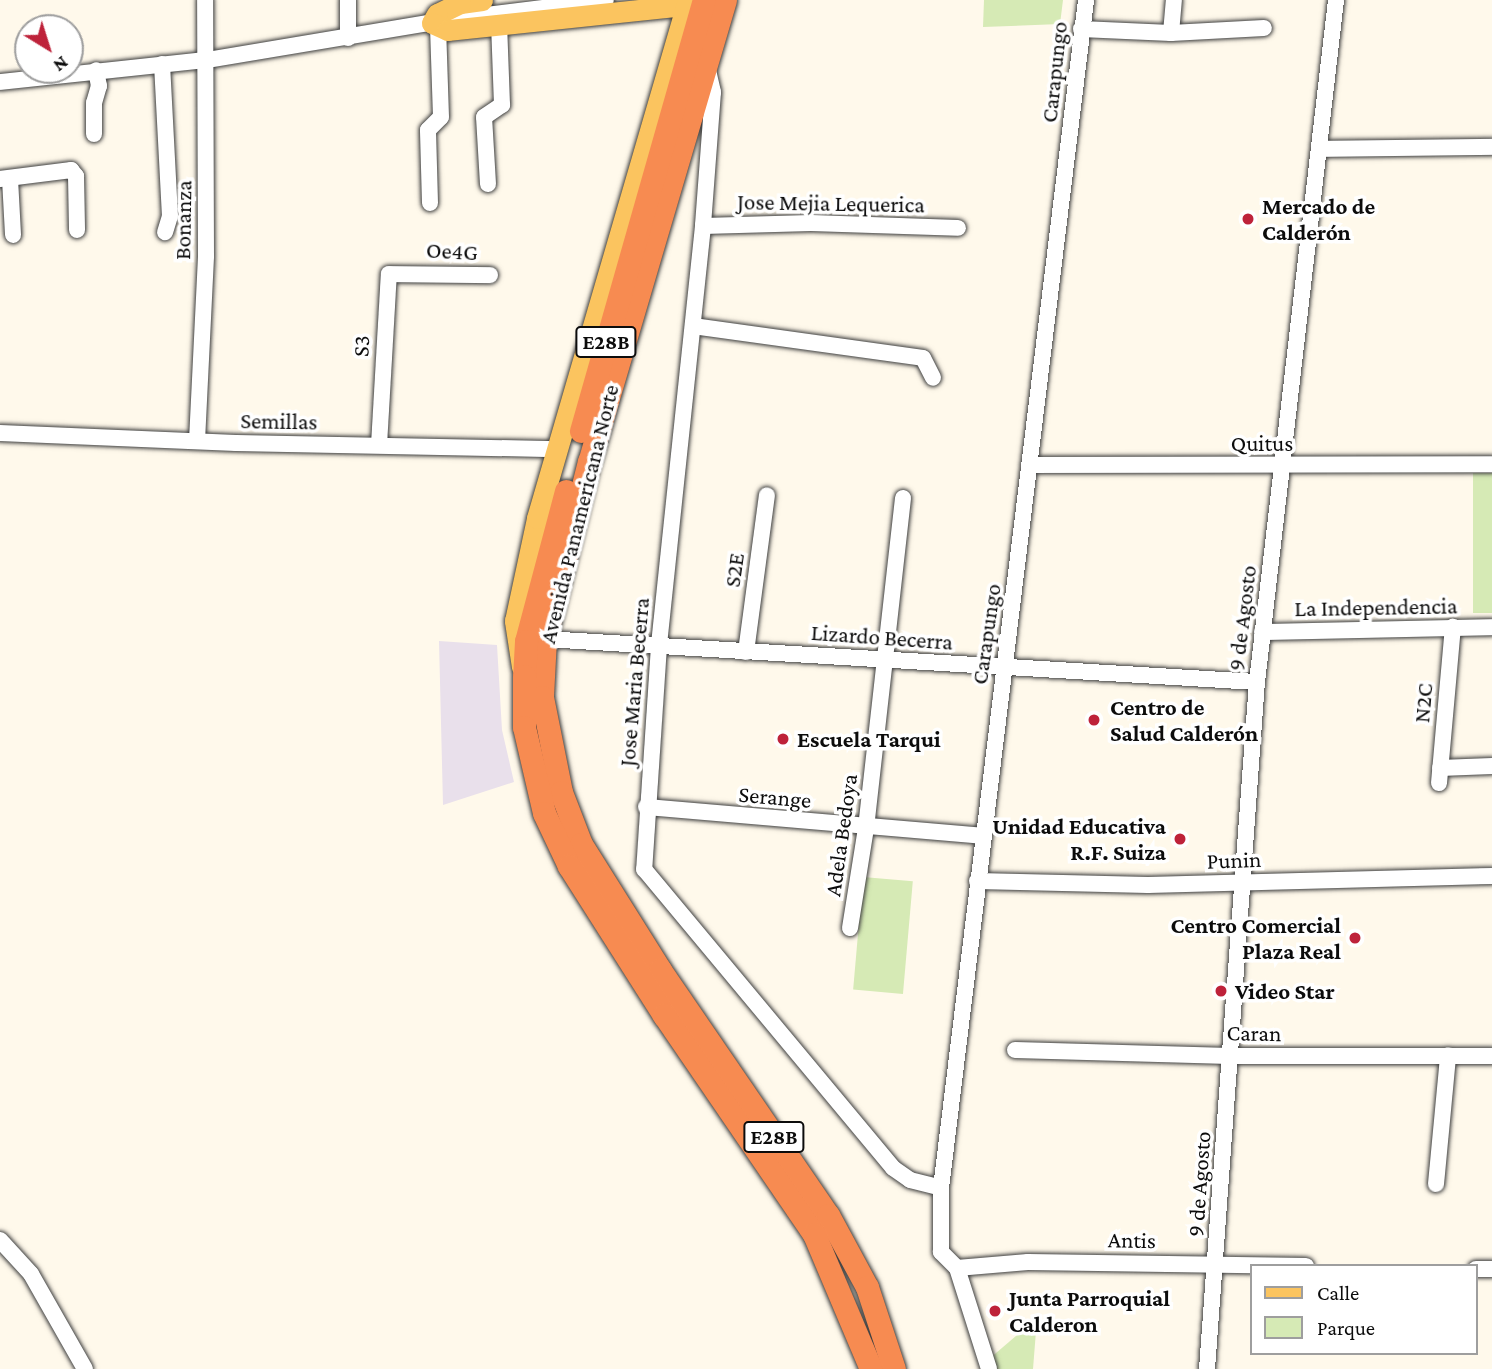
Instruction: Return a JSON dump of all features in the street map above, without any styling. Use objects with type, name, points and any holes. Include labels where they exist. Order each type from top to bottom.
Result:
[{"type":"highway","name":"Avenida Panamericana Norte","points":[[725,0],[589,461],[545,639],[545,725],[561,792],[581,844],[660,970],[828,1215],[867,1287],[894,1369]]},
{"type":"highway","name":"Avenida Panamericana Norte","points":[[693,2],[526,641],[524,727],[544,813],[569,866],[814,1234],[871,1369]]},
{"type":"main road","points":[[467,1],[437,14],[439,24],[499,24],[693,2]]},
{"type":"main road","name":"Avenida Panamericana Norte","points":[[524,676],[515,621],[558,449],[693,2]]},
{"type":"street","name":"Bonanza","points":[[197,441],[206,256],[205,0]]},
{"type":"street","points":[[348,0],[348,38]]},
{"type":"street","points":[[0,82],[207,60],[606,0]]},
{"type":"street","name":"Carapungo","points":[[989,1369],[957,1268],[942,1252],[941,1188],[977,881],[1032,465],[1086,0]]},
{"type":"street","points":[[1171,33],[1174,0]]},
{"type":"street","name":"9 de Agosto","points":[[1207,1369],[1217,1264],[1257,682],[1336,0]]},
{"type":"street","points":[[430,203],[428,130],[440,117],[439,24]]},
{"type":"street","points":[[488,184],[484,117],[502,105],[499,24]]},
{"type":"street","points":[[1082,29],[1171,33],[1265,28]]},
{"type":"street","name":"Jose Maria Becerra","points":[[706,60],[713,92],[703,226],[659,646],[643,861],[652,882],[893,1168],[905,1177],[941,1188]]},
{"type":"street","points":[[162,64],[170,216],[164,232]]},
{"type":"street","points":[[94,134],[94,103],[99,86],[96,70]]},
{"type":"street","points":[[1320,149],[1492,147]]},
{"type":"street","points":[[13,235],[5,179],[71,170],[76,176],[77,230]]},
{"type":"street","name":"Jose Mejia Lequerica","points":[[703,226],[811,223],[958,228]]},
{"type":"street","name":"S3","points":[[379,445],[387,279],[393,272],[412,272]]},
{"type":"street","name":"Oe4G","points":[[412,272],[490,275]]},
{"type":"street","points":[[693,326],[923,358],[933,378]]},
{"type":"street","name":"Semillas","points":[[0,433],[197,441],[558,449]]},
{"type":"street","name":"Quitus","points":[[1032,465],[1492,464]]},
{"type":"street","name":"S2E","points":[[746,652],[767,495]]},
{"type":"street","name":"Adela Bedoya","points":[[850,928],[866,828],[887,660],[903,498]]},
{"type":"street","name":"N2C","points":[[1453,627],[1440,775],[1492,766]]},
{"type":"street","name":"La Independencia","points":[[1262,632],[1492,627]]},
{"type":"street","name":"Lizardo Becerra","points":[[545,639],[1257,682]]},
{"type":"street","name":"Serange","points":[[646,807],[983,836]]},
{"type":"street","name":"Punin","points":[[977,881],[1244,883],[1492,876]]},
{"type":"street","name":"Caran","points":[[1015,1050],[1230,1056],[1492,1056]]},
{"type":"street","points":[[1436,1184],[1448,1056]]},
{"type":"street","points":[[0,1240],[31,1274],[85,1369]]},
{"type":"street","name":"Antis","points":[[957,1268],[1028,1262],[1250,1265]]},
{"type":"shaded area","points":[[439,641],[497,645],[502,730],[514,782],[443,805]]},
{"type":"green space","points":[[984,0],[1063,0],[1060,24],[983,27]]},
{"type":"green space","points":[[1473,473],[1492,473],[1492,613],[1473,613]]},
{"type":"green space","points":[[863,877],[913,881],[903,994],[853,990]]},
{"type":"green space","points":[[1023,1330],[1036,1331],[1033,1369],[992,1369],[989,1359]]},
{"type":"place","name":"Mercado de Calderón","points":[[1248,219]]},
{"type":"place","name":"Centro de Salud Calderón","points":[[1094,720]]},
{"type":"place","name":"Escuela Tarqui","points":[[783,739]]},
{"type":"place","name":"Unidad Educativa R.F. Suiza","points":[[1180,839]]},
{"type":"place","name":"Centro Comercial Plaza Real","points":[[1355,938]]},
{"type":"place","name":"Video Star","points":[[1221,991]]},
{"type":"place","name":"Junta Parroquial Calderon","points":[[995,1311]]}]
